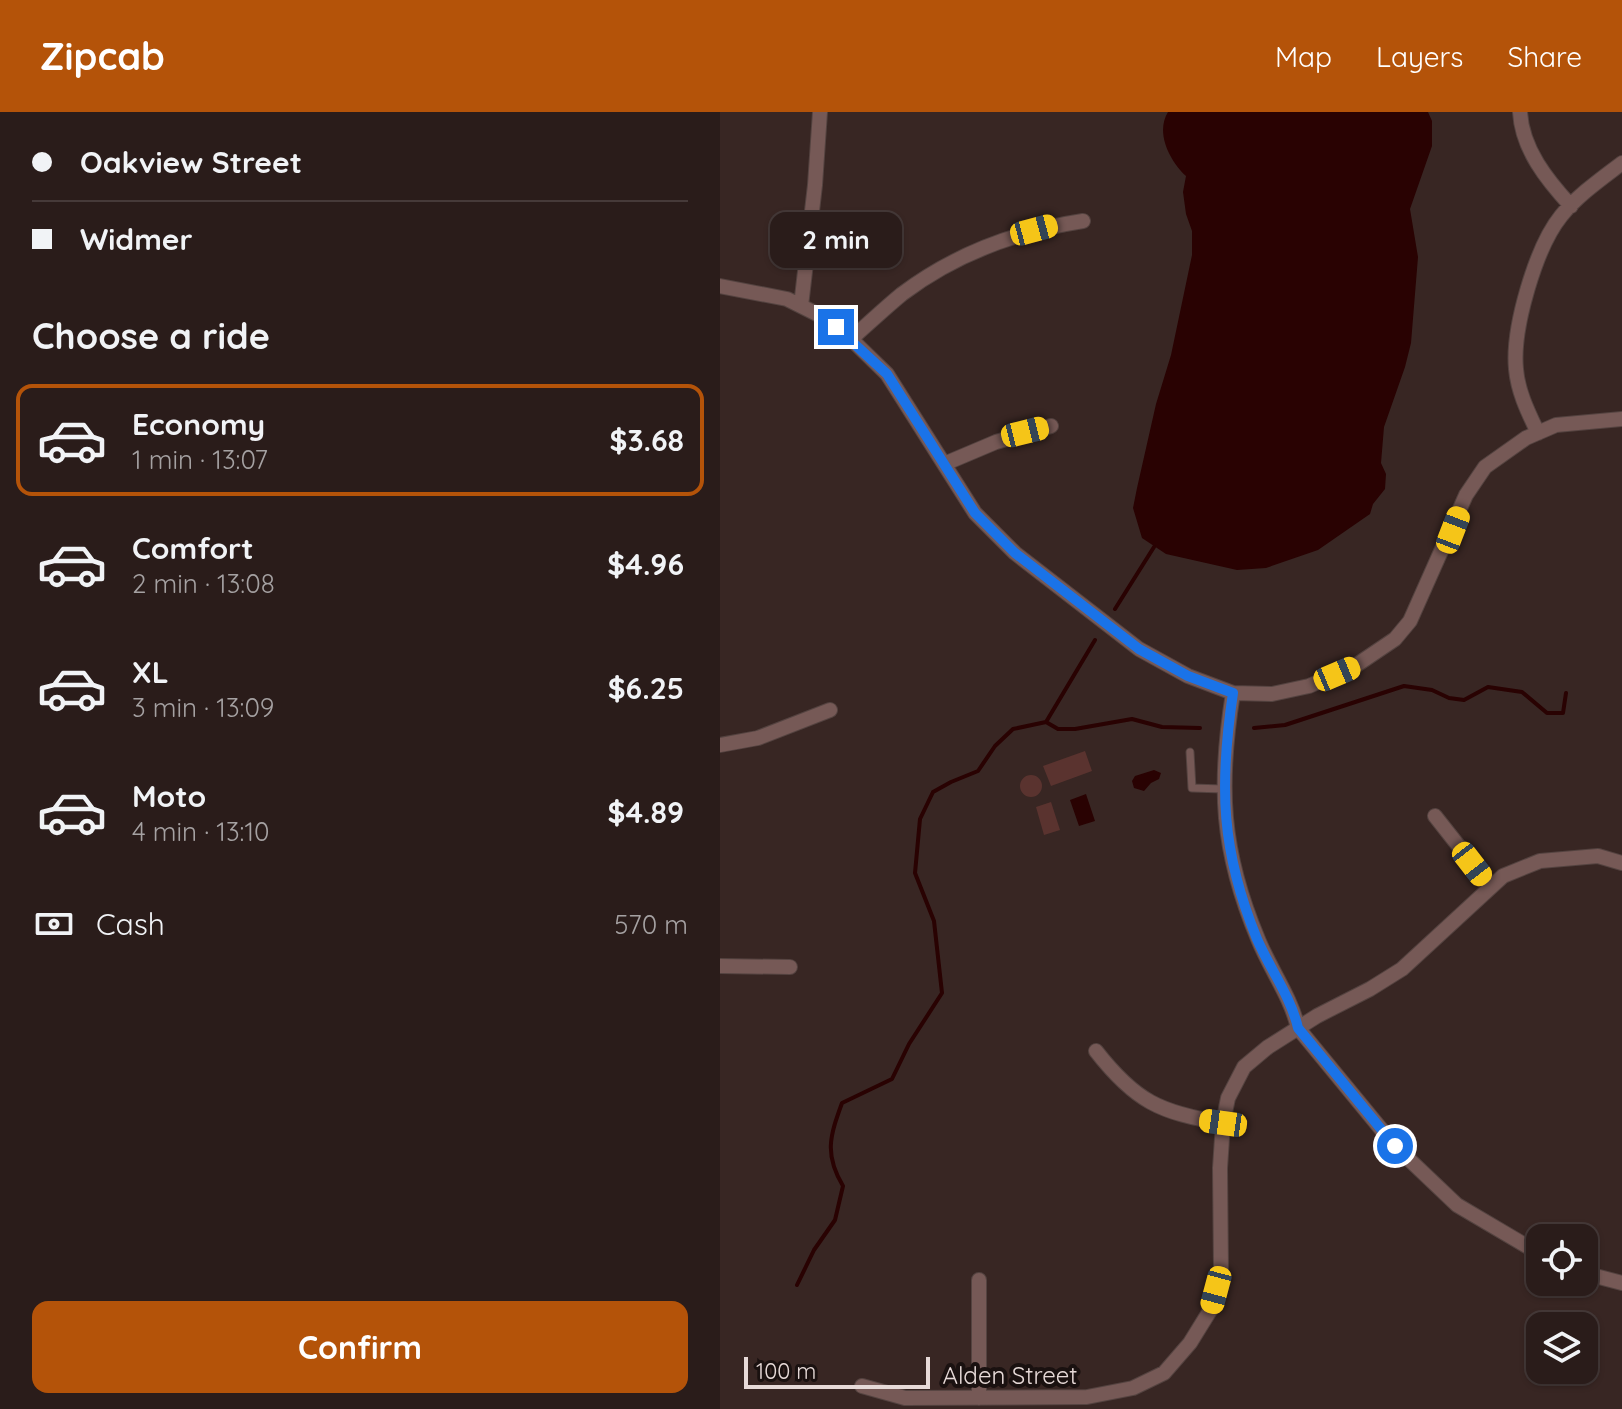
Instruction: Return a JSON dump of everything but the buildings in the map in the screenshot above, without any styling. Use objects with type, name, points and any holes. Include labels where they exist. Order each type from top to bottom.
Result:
[{"type":"street","points":[[801,306],[820,112]]},
{"type":"street","points":[[1520,112],[1536,163],[1571,206]]},
{"type":"street","points":[[1538,433],[1521,396],[1515,367],[1517,335],[1533,273],[1546,239],[1571,206],[1622,163]]},
{"type":"street","points":[[851,339],[903,293],[979,249],[1018,235],[1083,221]]},
{"type":"street","points":[[720,286],[787,299],[821,316],[851,339],[887,374],[975,513],[1015,553],[1139,649],[1188,676],[1233,693],[1272,694],[1309,686],[1355,666],[1395,639],[1415,613],[1466,495],[1485,467],[1505,451],[1556,425],[1622,419]]},
{"type":"street","points":[[944,464],[1011,437],[1051,426]]},
{"type":"street","points":[[1233,693],[1223,789],[1230,855],[1247,915],[1295,1015],[1298,1028],[1395,1146],[1457,1205],[1526,1246]]},
{"type":"street","points":[[720,745],[758,738],[830,710]]},
{"type":"street","points":[[1435,816],[1491,887]]},
{"type":"street","name":"Alden Street","points":[[862,1386],[905,1398],[1087,1397],[1133,1388],[1164,1373],[1190,1343],[1211,1309],[1221,1271],[1223,1123],[1228,1098],[1244,1067],[1298,1028],[1402,969],[1503,876],[1540,861],[1598,856],[1622,863]]},
{"type":"street","points":[[720,966],[790,967]]},
{"type":"street","points":[[1096,1051],[1116,1077],[1135,1094],[1161,1109],[1185,1117],[1223,1123]]},
{"type":"street","points":[[1598,1277],[1622,1283]]},
{"type":"street","points":[[979,1280],[979,1398]]},
{"type":"lane","points":[[1190,752],[1192,788],[1223,789]]},
{"type":"shaded area","points":[[1168,112],[1428,112],[1432,121],[1432,146],[1410,209],[1418,257],[1411,343],[1384,427],[1381,463],[1386,474],[1385,489],[1373,504],[1370,514],[1318,550],[1266,568],[1237,570],[1166,554],[1142,538],[1133,508],[1192,255],[1192,231],[1183,192],[1186,176],[1170,155],[1164,138],[1164,120]]},
{"type":"shaded area","points":[[1085,751],[1092,771],[1051,786],[1043,766]]},
{"type":"shaded area","points":[[1154,770],[1161,773],[1159,779],[1144,791],[1134,788],[1132,781],[1135,776]]},
{"type":"shaded area","points":[[1031,775],[1039,778],[1042,786],[1039,794],[1031,797],[1023,794],[1020,786],[1023,778]]},
{"type":"shaded area","points":[[1086,794],[1095,821],[1079,826],[1070,800]]},
{"type":"shaded area","points":[[1051,802],[1060,830],[1044,835],[1036,807]]},
{"type":"waterway","points":[[1115,609],[1154,547]]},
{"type":"waterway","points":[[797,1285],[814,1250],[835,1220],[843,1186],[833,1164],[831,1145],[842,1103],[892,1079],[909,1044],[942,993],[934,921],[915,873],[920,819],[933,792],[978,771],[995,746],[1013,729],[1046,722],[1095,640]]},
{"type":"waterway","points":[[1254,728],[1285,725],[1404,686],[1432,690],[1449,698],[1464,700],[1488,687],[1522,692],[1547,713],[1563,713],[1566,693]]},
{"type":"waterway","points":[[1046,722],[1058,729],[1132,719],[1162,727],[1200,728]]},
{"type":"route","points":[[836,327],[887,374],[975,513],[1015,553],[1139,649],[1188,676],[1233,693],[1225,747],[1223,796],[1230,855],[1247,915],[1295,1015],[1298,1028],[1395,1146]]}]
